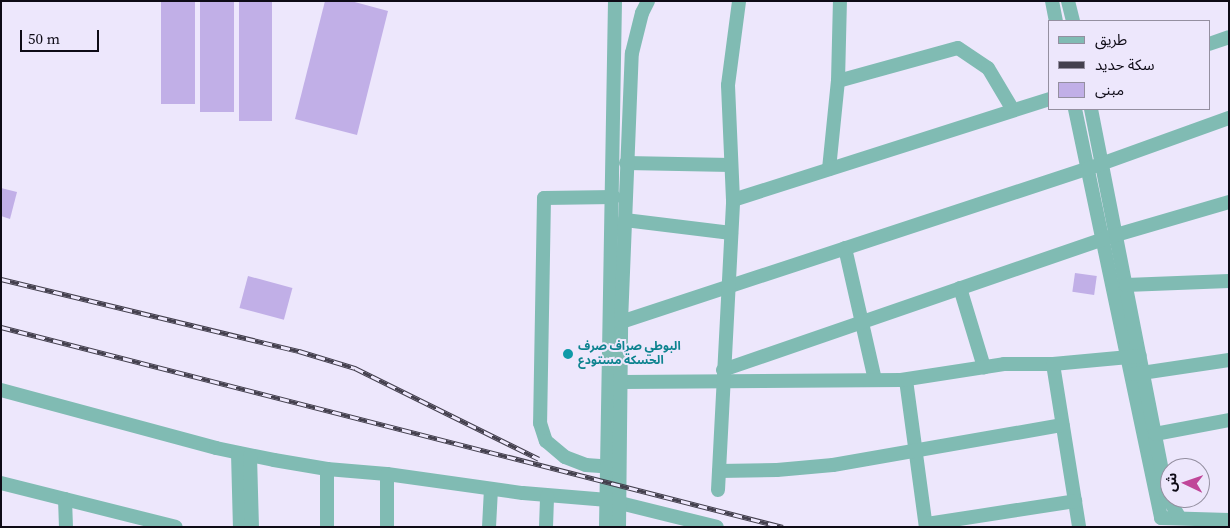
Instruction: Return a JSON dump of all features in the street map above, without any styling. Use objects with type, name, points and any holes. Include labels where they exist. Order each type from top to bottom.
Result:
[{"type":"street","points":[[615,1],[614,501],[619,527]]},
{"type":"street","points":[[615,467],[622,382],[621,322],[626,163],[632,53],[642,13],[648,1]]},
{"type":"street","points":[[718,490],[733,200],[728,85],[739,1]]},
{"type":"street","points":[[829,169],[838,81],[840,1]]},
{"type":"street","points":[[1052,1],[1056,20]]},
{"type":"street","points":[[1068,1],[1073,20]]},
{"type":"street","points":[[1210,44],[1229,37]]},
{"type":"street","points":[[838,81],[958,48],[988,68],[1013,110]]},
{"type":"street","points":[[733,200],[1048,99]]},
{"type":"street","points":[[1074,110],[1103,241],[1134,357]]},
{"type":"street","points":[[1091,110],[1126,285],[1134,357],[1161,518],[1179,517],[1229,520]]},
{"type":"street","points":[[621,322],[1087,169],[1229,118]]},
{"type":"street","points":[[626,163],[731,165]]},
{"type":"street","points":[[614,198],[544,198],[540,423],[546,441],[565,457],[586,465],[615,467]]},
{"type":"street","points":[[723,375],[861,322],[960,288],[1116,235],[1229,202]]},
{"type":"street","points":[[625,220],[731,233]]},
{"type":"street","points":[[845,248],[875,380]]},
{"type":"street","points":[[1126,285],[1229,281]]},
{"type":"street","points":[[960,288],[984,367]]},
{"type":"street","points":[[622,382],[723,375],[906,380],[1004,364],[1053,364],[1134,357]]},
{"type":"street","points":[[1137,373],[1229,360]]},
{"type":"street","points":[[1053,364],[1079,527]]},
{"type":"street","points":[[1137,373],[1155,434],[1167,496],[1179,517]]},
{"type":"street","points":[[906,380],[918,450],[927,525],[1075,501]]},
{"type":"street","points":[[1,390],[244,454],[327,469],[386,474],[491,490],[614,501],[717,527]]},
{"type":"street","points":[[1155,434],[1229,420]]},
{"type":"street","points":[[719,471],[777,470],[833,465],[1063,425]]},
{"type":"street","points":[[240,527],[244,454]]},
{"type":"street","points":[[244,454],[252,527]]},
{"type":"street","points":[[327,469],[327,527]]},
{"type":"street","points":[[386,474],[387,527]]},
{"type":"street","points":[[1,483],[65,499],[150,524],[176,527]]},
{"type":"street","points":[[488,527],[491,490]]},
{"type":"street","points":[[546,496],[546,527]]},
{"type":"street","points":[[65,499],[66,527]]},
{"type":"street","points":[[606,527],[614,501]]},
{"type":"building","points":[[161,1],[195,1],[195,104],[161,104]]},
{"type":"building","points":[[200,1],[234,1],[234,112],[200,112]]},
{"type":"building","points":[[239,1],[272,1],[272,121],[239,121]]},
{"type":"building","points":[[325,1],[351,1],[388,11],[357,135],[295,119]]},
{"type":"building","points":[[1,188],[17,192],[10,219],[1,216]]},
{"type":"building","points":[[1075,273],[1097,276],[1094,295],[1072,292]]},
{"type":"building","points":[[248,276],[292,288],[284,320],[239,308]]},
{"type":"railway","points":[[1,279],[299,351],[355,368],[539,459]]},
{"type":"railway","points":[[1,327],[783,527]]},
{"type":"place","name":"البوطي صراف صرف الحسكة مستودع","points":[[568,354]]}]
